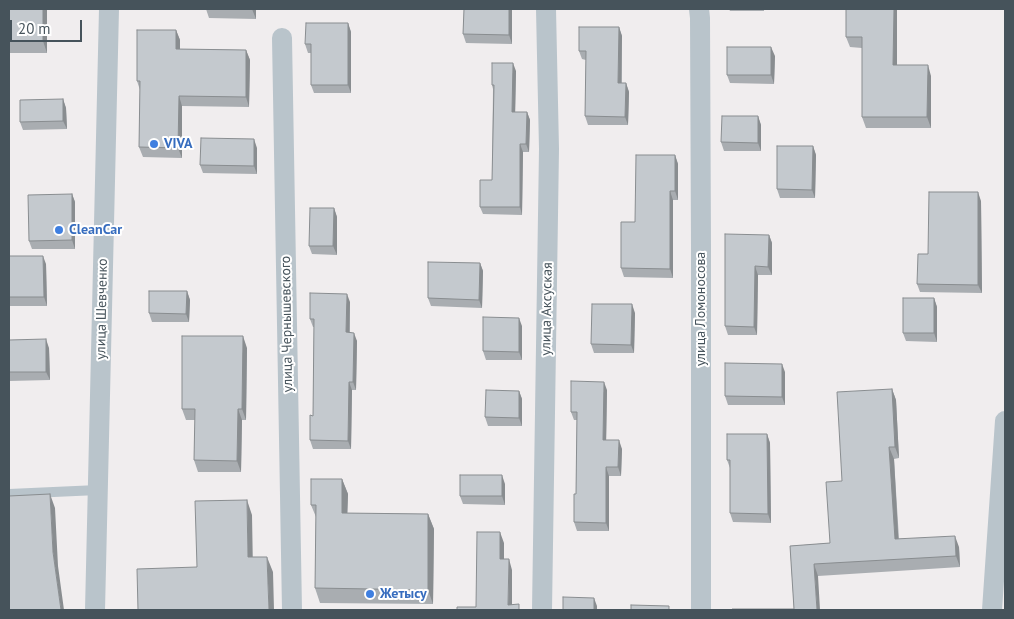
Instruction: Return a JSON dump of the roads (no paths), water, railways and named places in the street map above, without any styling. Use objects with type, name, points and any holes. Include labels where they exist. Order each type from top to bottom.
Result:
[{"type":"street","name":"улица Шевченко","points":[[95,610],[109,9]]},
{"type":"street","name":"улица Аксуская","points":[[542,610],[549,149],[546,9]]},
{"type":"street","name":"улица Ломоносова","points":[[699,9],[701,610]]},
{"type":"street","name":"улица Чернышевского","points":[[282,38],[292,610]]},
{"type":"street","points":[[992,610],[1005,421]]},
{"type":"lane","points":[[9,494],[98,490]]},
{"type":"place","name":"VIVA","points":[[154,144]]},
{"type":"place","name":"CleanCar","points":[[59,230]]},
{"type":"place","name":"Жетысу","points":[[370,594]]}]
